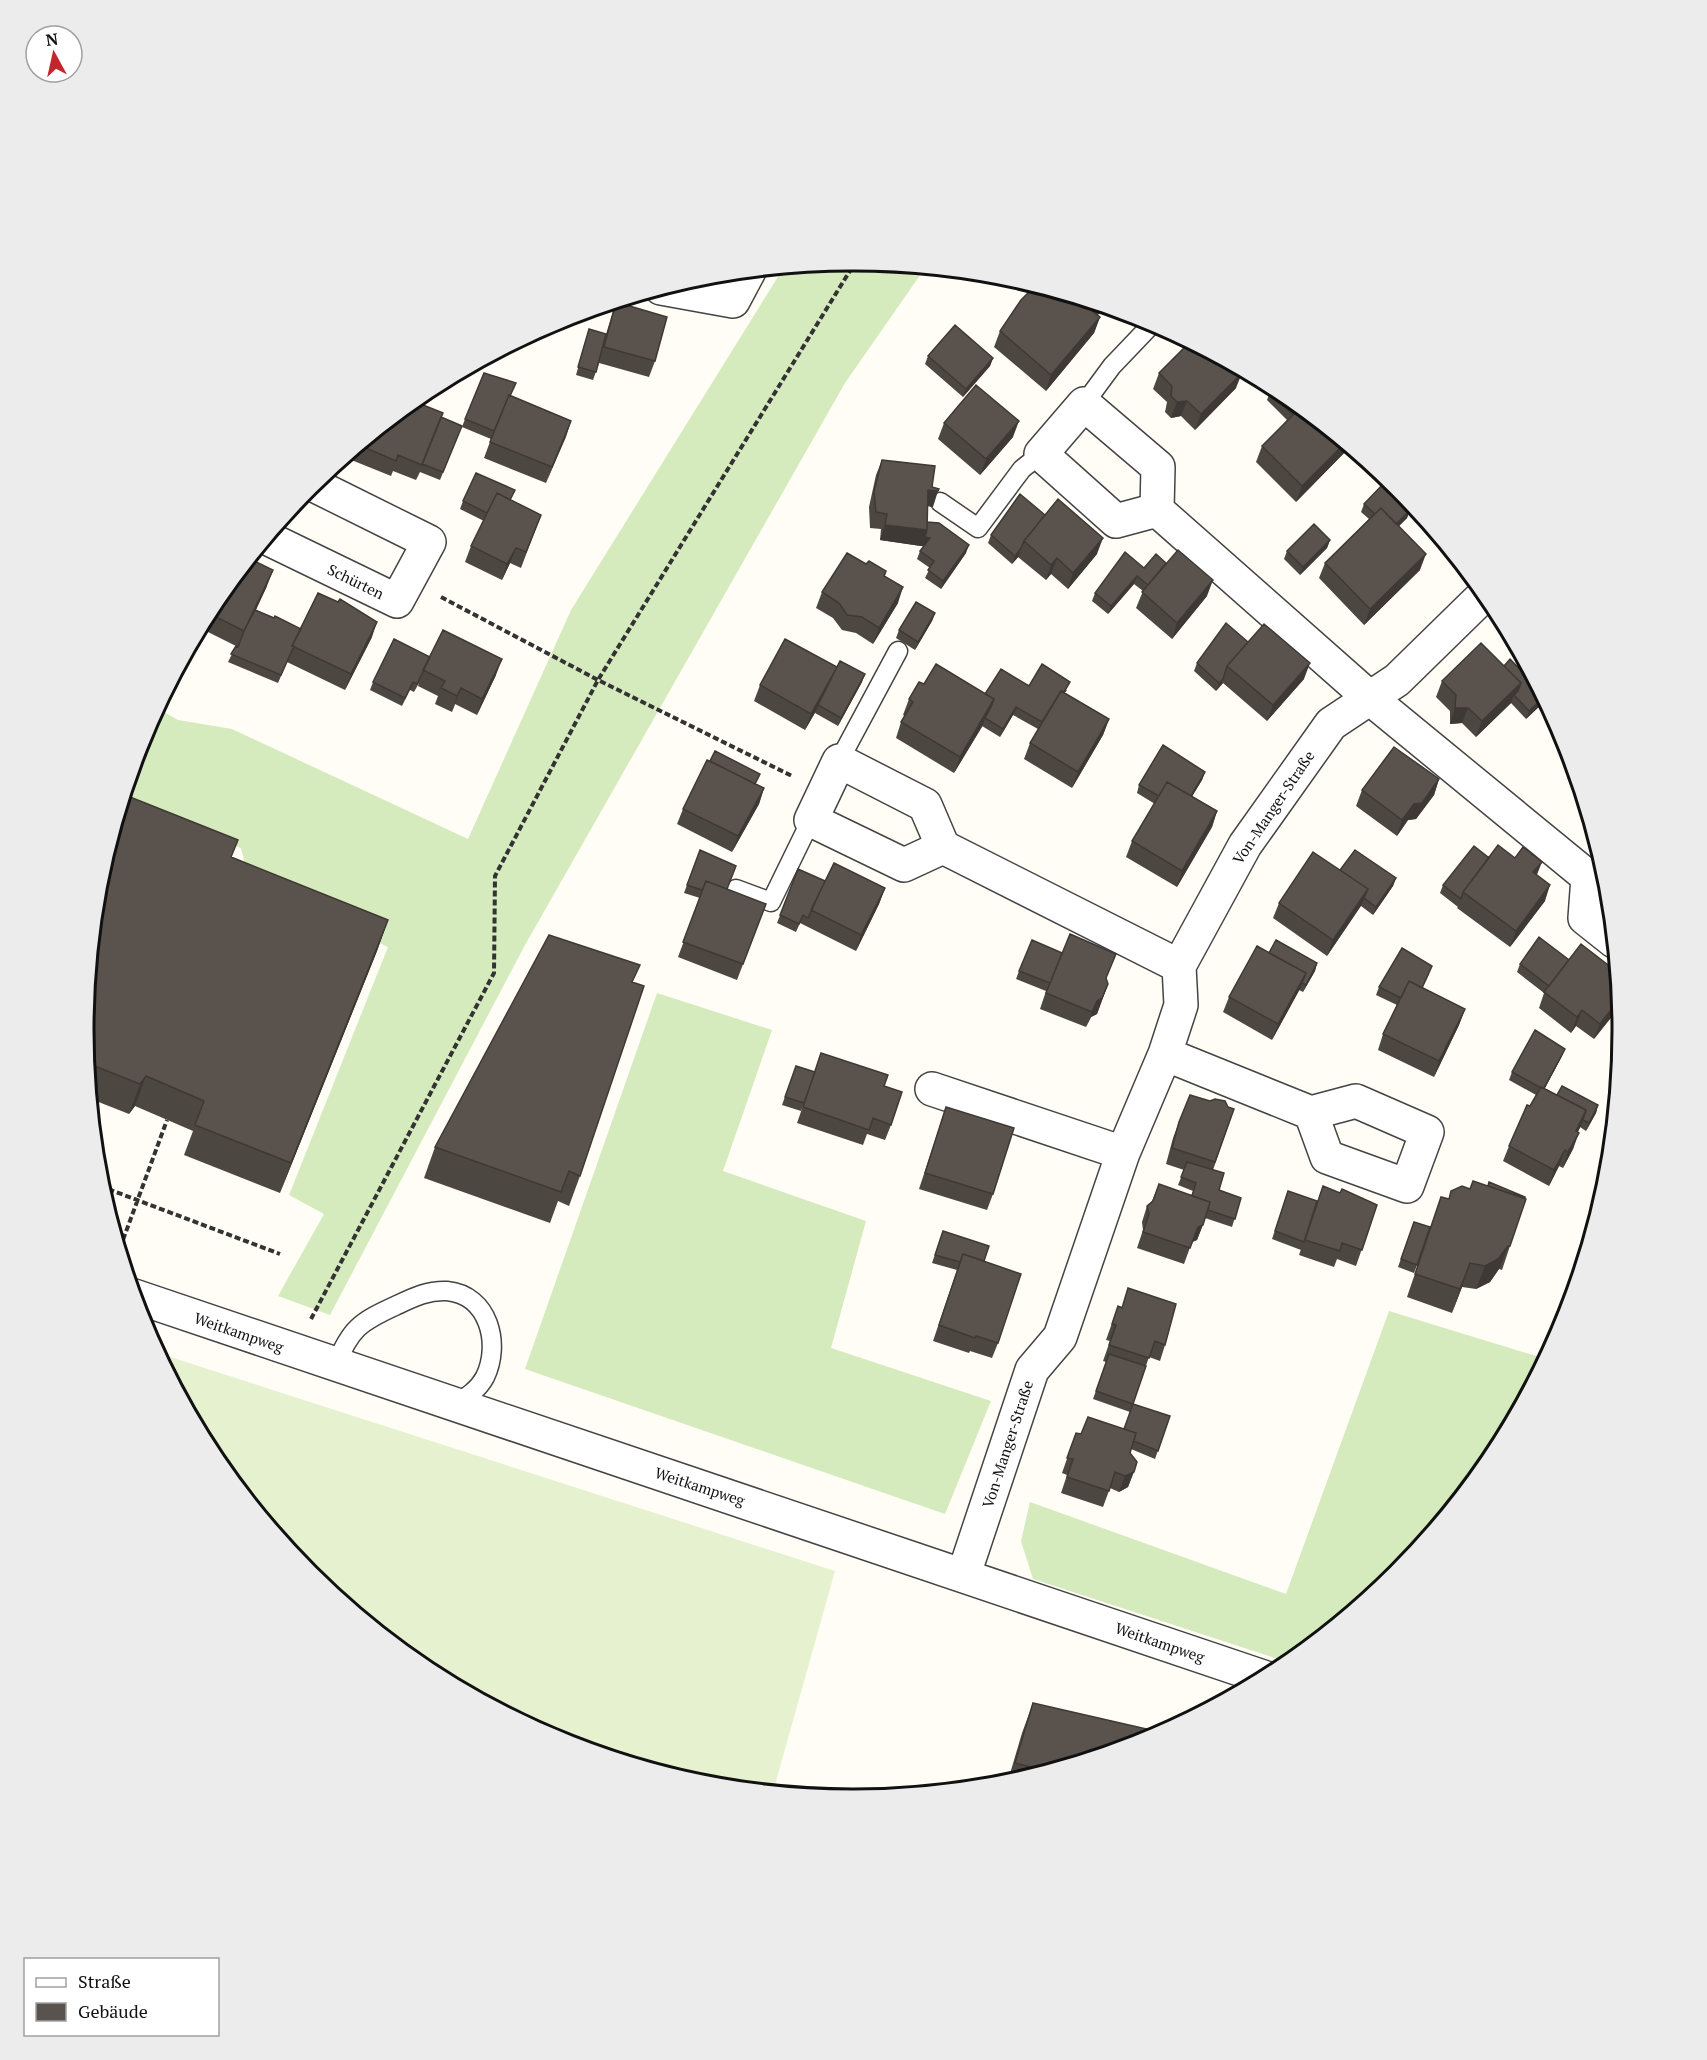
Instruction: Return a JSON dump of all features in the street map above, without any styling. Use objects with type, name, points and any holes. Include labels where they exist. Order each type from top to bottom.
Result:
[{"type":"street","points":[[681,292],[733,301],[745,279]]},
{"type":"street","points":[[1157,510],[1116,521],[1041,454],[1084,404],[1158,466],[1157,510],[1371,699],[1597,876]]},
{"type":"street","name":"Schürten","points":[[274,541],[397,600],[429,542],[322,489]]},
{"type":"street","name":"Von-Manger-Straße","points":[[964,1575],[1032,1370],[1060,1337],[1123,1153],[1165,1054],[1181,1005],[1179,966],[1245,845],[1331,723],[1371,699],[1396,680],[1479,600]]},
{"type":"street","points":[[943,847],[904,865],[811,820],[839,761],[925,805],[943,847],[1179,966]]},
{"type":"street","points":[[1597,877],[1585,918],[1606,935]]},
{"type":"street","points":[[1165,1054],[1311,1113]]},
{"type":"street","points":[[932,1089],[1123,1153]]},
{"type":"street","name":"Weitkampweg","points":[[144,1300],[1254,1674]]},
{"type":"lane","points":[[1084,404],[1112,366],[1146,330]]},
{"type":"lane","points":[[940,502],[978,528],[1022,469],[1041,454]]},
{"type":"lane","points":[[839,761],[898,651]]},
{"type":"lane","points":[[736,890],[771,902],[811,820]]},
{"type":"lane","points":[[336,1365],[353,1329],[367,1319],[420,1294],[449,1291],[471,1300],[484,1313],[492,1331],[492,1351],[485,1377],[473,1393],[455,1404]]},
{"type":"path","points":[[294,1350],[494,973],[495,876],[598,680],[850,271]]},
{"type":"path","points":[[408,579],[598,680],[824,791]]},
{"type":"path","points":[[124,1238],[167,1120]]},
{"type":"path","points":[[112,1190],[280,1254]]},
{"type":"green space","points":[[854,271],[921,274],[845,383],[525,945],[330,1315],[278,1296],[324,1214],[289,1195],[388,947],[250,884],[241,848],[130,803],[152,740],[165,712],[178,720],[232,729],[468,839],[571,610],[779,275]]},
{"type":"green space","points":[[657,993],[772,1030],[723,1171],[866,1221],[831,1348],[991,1401],[945,1514],[525,1369]]},
{"type":"green space","points":[[1389,1311],[1538,1357],[1511,1410],[1485,1452],[1424,1530],[1354,1601],[1278,1659],[1033,1579],[1021,1541],[1030,1502],[1286,1594]]},
{"type":"green space","points":[[169,1356],[835,1571],[775,1785],[705,1774],[610,1749],[518,1711],[474,1687],[391,1632],[353,1601],[317,1567],[251,1492],[222,1452],[196,1410]]},
{"type":"building","points":[[1029,292],[1090,309],[1100,317],[1051,375],[1000,331]]},
{"type":"building","points":[[628,306],[667,317],[655,361],[604,347],[614,310]]},
{"type":"building","points":[[955,325],[993,358],[966,389],[928,356]]},
{"type":"building","points":[[589,329],[606,334],[596,372],[578,367]]},
{"type":"building","points":[[1185,347],[1239,376],[1201,414],[1187,401],[1177,402],[1171,396],[1172,386],[1159,373]]},
{"type":"building","points":[[484,373],[516,383],[494,431],[465,419]]},
{"type":"building","points":[[976,385],[1019,421],[986,459],[944,423]]},
{"type":"building","points":[[509,395],[571,421],[552,467],[490,442]]},
{"type":"building","points":[[423,405],[443,413],[422,465],[398,455],[396,461],[366,448]]},
{"type":"building","points":[[1295,413],[1340,448],[1302,486],[1262,446]]},
{"type":"building","points":[[441,417],[462,426],[443,472],[422,464]]},
{"type":"building","points":[[882,460],[935,466],[932,487],[939,489],[938,491],[928,490],[927,530],[885,525],[887,514],[876,512],[874,491]]},
{"type":"building","points":[[476,473],[515,490],[510,500],[497,493],[487,513],[463,501]]},
{"type":"building","points":[[1382,485],[1408,512],[1396,524],[1381,508],[1375,514],[1364,504]]},
{"type":"building","points":[[497,493],[541,515],[526,552],[516,548],[507,564],[471,546]]},
{"type":"building","points":[[1020,494],[1045,515],[1015,556],[991,535]]},
{"type":"building","points":[[1058,499],[1103,538],[1073,573],[1057,558],[1051,565],[1024,541]]},
{"type":"building","points":[[1381,508],[1426,554],[1370,609],[1325,563]]},
{"type":"building","points":[[927,522],[939,523],[969,545],[943,581],[928,570],[934,561],[920,551],[930,538],[925,537]]},
{"type":"building","points":[[1314,524],[1330,540],[1303,567],[1287,551]]},
{"type":"building","points":[[1178,550],[1213,580],[1177,623],[1142,592]]},
{"type":"building","points":[[1125,552],[1144,568],[1156,554],[1166,563],[1148,585],[1137,576],[1111,606],[1095,593]]},
{"type":"building","points":[[847,553],[866,564],[869,561],[886,571],[884,576],[903,587],[879,628],[862,617],[847,615],[839,603],[822,592]]},
{"type":"building","points":[[256,562],[273,570],[244,631],[216,617]]},
{"type":"building","points":[[318,593],[338,602],[340,599],[377,622],[351,674],[292,646]]},
{"type":"building","points":[[916,602],[935,613],[918,642],[899,630]]},
{"type":"building","points":[[255,610],[274,618],[275,616],[301,629],[281,675],[231,654],[236,646],[238,647]]},
{"type":"building","points":[[1226,623],[1248,642],[1227,666],[1223,679],[1219,683],[1197,663]]},
{"type":"building","points":[[1264,624],[1310,663],[1273,705],[1227,666]]},
{"type":"building","points":[[443,630],[502,659],[482,699],[461,688],[457,696],[441,688],[445,681],[423,670]]},
{"type":"building","points":[[394,639],[430,657],[417,684],[413,682],[405,698],[373,682]]},
{"type":"building","points":[[785,639],[837,667],[811,714],[760,685]]},
{"type":"building","points":[[1481,643],[1521,683],[1482,721],[1468,708],[1455,708],[1456,695],[1442,681]]},
{"type":"building","points":[[1510,659],[1522,672],[1538,703],[1529,711],[1514,695],[1521,683],[1504,666]]},
{"type":"building","points":[[840,661],[865,674],[841,718],[818,705]]},
{"type":"building","points":[[936,664],[994,699],[960,757],[901,722],[913,702],[909,699],[919,682],[924,684]]},
{"type":"building","points":[[1042,664],[1070,682],[1064,692],[1061,691],[1042,722],[1016,707],[1003,729],[985,718],[994,699],[985,694],[1001,669],[1029,686]]},
{"type":"building","points":[[1061,691],[1109,719],[1078,772],[1030,743]]},
{"type":"building","points":[[1163,745],[1205,772],[1191,796],[1167,782],[1159,796],[1139,785]]},
{"type":"building","points":[[1394,747],[1439,779],[1422,803],[1414,804],[1402,820],[1362,790]]},
{"type":"building","points":[[715,751],[760,774],[755,784],[710,761]]},
{"type":"building","points":[[707,760],[764,788],[738,836],[683,809]]},
{"type":"building","points":[[1167,782],[1217,811],[1182,871],[1132,841]]},
{"type":"building","points":[[131,798],[238,840],[231,857],[388,920],[291,1163],[195,1125],[204,1101],[146,1076],[140,1084],[95,1066],[94,1030],[101,931],[109,882]]},
{"type":"building","points":[[1498,845],[1515,858],[1523,847],[1542,862],[1533,872],[1550,885],[1516,931],[1463,892]]},
{"type":"building","points":[[1474,846],[1489,858],[1463,892],[1461,899],[1443,885]]},
{"type":"building","points":[[700,850],[736,866],[727,889],[706,881],[702,890],[687,885]]},
{"type":"building","points":[[1355,850],[1396,878],[1376,907],[1364,898],[1368,889],[1340,870]]},
{"type":"building","points":[[1313,852],[1368,889],[1333,940],[1279,903]]},
{"type":"building","points":[[834,863],[885,888],[861,935],[811,910]]},
{"type":"building","points":[[798,869],[825,881],[808,918],[803,915],[799,924],[780,915]]},
{"type":"building","points":[[706,881],[766,904],[743,964],[683,942]]},
{"type":"building","points":[[1070,934],[1116,954],[1106,978],[1108,984],[1092,1012],[1046,993]]},
{"type":"building","points":[[549,935],[640,965],[632,982],[644,986],[580,1176],[569,1171],[561,1192],[435,1147]]},
{"type":"building","points":[[1539,937],[1569,960],[1549,986],[1520,964]]},
{"type":"building","points":[[1032,940],[1062,953],[1050,983],[1019,971]]},
{"type":"building","points":[[1276,940],[1317,963],[1306,985],[1302,983],[1306,973],[1269,953]]},
{"type":"building","points":[[1581,944],[1610,966],[1612,1009],[1600,1024],[1582,1010],[1577,1017],[1544,992]]},
{"type":"building","points":[[1257,946],[1306,973],[1278,1024],[1229,997]]},
{"type":"building","points":[[1402,948],[1432,966],[1422,988],[1409,981],[1401,998],[1379,987]]},
{"type":"building","points":[[1409,981],[1465,1009],[1439,1061],[1383,1034]]},
{"type":"building","points":[[1535,1030],[1565,1049],[1544,1088],[1512,1072]]},
{"type":"building","points":[[821,1053],[888,1075],[884,1086],[902,1092],[891,1125],[873,1118],[869,1130],[803,1107]]},
{"type":"building","points":[[796,1066],[815,1072],[804,1103],[785,1097]]},
{"type":"building","points":[[1562,1086],[1598,1105],[1589,1123],[1583,1120],[1586,1110],[1557,1095]]},
{"type":"building","points":[[1541,1087],[1586,1110],[1576,1131],[1579,1133],[1568,1152],[1565,1150],[1554,1170],[1509,1146],[1527,1105],[1530,1106]]},
{"type":"building","points":[[1190,1095],[1210,1101],[1215,1099],[1225,1101],[1228,1107],[1234,1109],[1215,1162],[1172,1148]]},
{"type":"building","points":[[946,1107],[1014,1128],[993,1194],[925,1173]]},
{"type":"building","points":[[1187,1162],[1224,1173],[1219,1190],[1241,1198],[1235,1219],[1208,1210],[1210,1202],[1192,1196],[1196,1183],[1181,1177]]},
{"type":"building","points":[[1473,1181],[1526,1199],[1510,1246],[1498,1259],[1485,1266],[1470,1263],[1460,1289],[1415,1274],[1441,1197],[1449,1199],[1451,1191],[1462,1186],[1470,1189]]},
{"type":"building","points":[[1489,1182],[1525,1197],[1525,1198],[1488,1186]]},
{"type":"building","points":[[1159,1184],[1210,1202],[1203,1225],[1198,1227],[1190,1248],[1143,1232],[1149,1214],[1147,1206],[1153,1201]]},
{"type":"building","points":[[1323,1186],[1340,1193],[1342,1189],[1377,1205],[1362,1250],[1342,1243],[1340,1251],[1305,1240]]},
{"type":"building","points":[[1288,1191],[1317,1201],[1304,1242],[1275,1231]]},
{"type":"building","points":[[1414,1222],[1430,1227],[1417,1265],[1401,1259]]},
{"type":"building","points":[[943,1231],[989,1246],[984,1261],[963,1254],[960,1262],[935,1255]]},
{"type":"building","points":[[963,1254],[1021,1274],[998,1343],[976,1336],[975,1338],[939,1325]]},
{"type":"building","points":[[1128,1288],[1176,1304],[1165,1345],[1155,1341],[1149,1358],[1109,1345],[1116,1325],[1112,1324],[1118,1306],[1122,1308]]},
{"type":"building","points":[[1109,1354],[1146,1366],[1133,1404],[1096,1391]]},
{"type":"building","points":[[1133,1404],[1170,1416],[1158,1451],[1134,1441],[1136,1433],[1124,1429]]},
{"type":"building","points":[[1088,1417],[1136,1433],[1130,1453],[1137,1462],[1134,1472],[1125,1476],[1115,1472],[1109,1491],[1067,1477],[1073,1459],[1067,1458],[1076,1433],[1081,1434]]},
{"type":"building","points":[[1033,1703],[1148,1729],[1097,1749],[1050,1763],[1032,1767],[1015,1763]]}]
